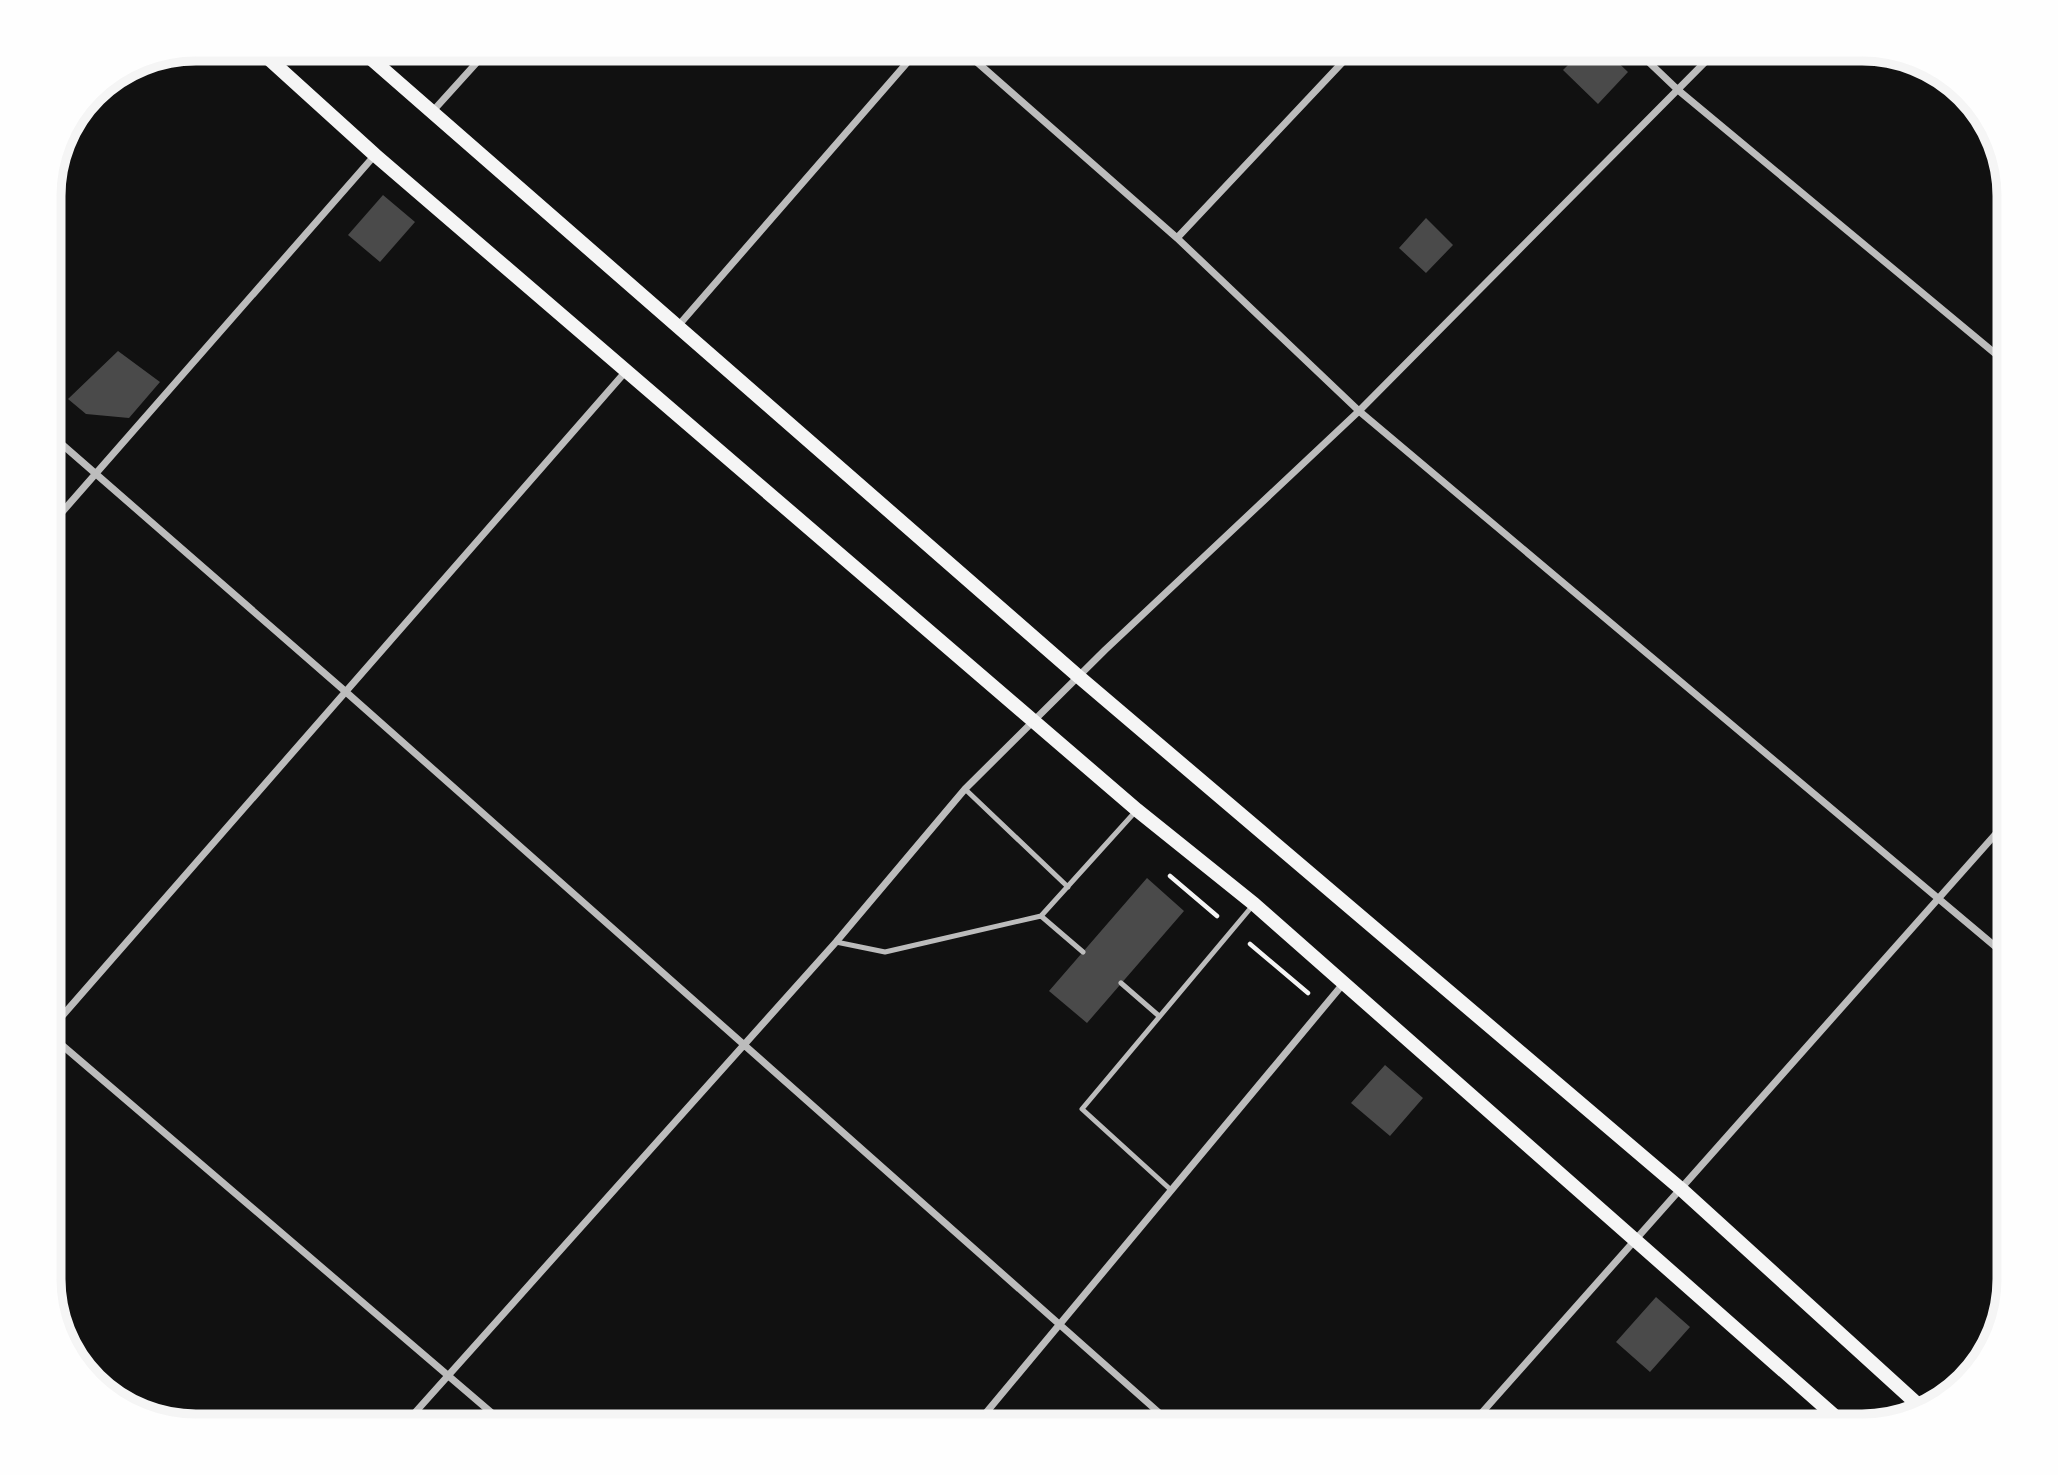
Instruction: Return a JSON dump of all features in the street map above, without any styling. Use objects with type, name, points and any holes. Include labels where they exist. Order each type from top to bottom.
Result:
[{"type":"main road","points":[[272,62],[375,155],[1137,810],[1254,904],[1833,1414]]},
{"type":"main road","points":[[375,62],[1078,676],[1681,1189],[1915,1402]]},
{"type":"street","points":[[1177,238],[1343,61]]},
{"type":"street","points":[[1648,61],[1678,90],[1997,355]]},
{"type":"street","points":[[413,1414],[836,942],[965,789],[1078,676],[1360,411],[1706,61]]},
{"type":"street","points":[[432,112],[477,62]]},
{"type":"street","points":[[678,326],[908,62]]},
{"type":"street","points":[[976,62],[1177,238],[1360,411],[1997,947]]},
{"type":"street","points":[[62,512],[375,155]]},
{"type":"street","points":[[62,1017],[628,370]]},
{"type":"street","points":[[62,445],[346,692],[1160,1414]]},
{"type":"street","points":[[1481,1414],[1997,833]]},
{"type":"street","points":[[985,1414],[1343,984]]},
{"type":"street","points":[[62,1043],[494,1414]]},
{"type":"lane","points":[[965,789],[1068,887]]},
{"type":"lane","points":[[836,942],[885,953],[1041,916],[1137,810]]},
{"type":"lane","points":[[1171,1190],[1082,1109],[1254,904]]},
{"type":"lane","points":[[1041,916],[1083,952]]},
{"type":"lane","points":[[1121,983],[1159,1016]]},
{"type":"building","points":[[1572,61],[1617,61],[1628,72],[1598,104],[1563,70]]},
{"type":"building","points":[[383,195],[415,222],[380,262],[348,235]]},
{"type":"building","points":[[1426,218],[1453,245],[1426,273],[1399,248]]},
{"type":"building","points":[[118,351],[160,382],[129,418],[86,414],[68,399]]},
{"type":"building","points":[[1147,878],[1184,911],[1087,1023],[1049,991]]},
{"type":"building","points":[[1385,1065],[1423,1098],[1390,1136],[1351,1103]]},
{"type":"building","points":[[1656,1297],[1690,1327],[1650,1372],[1616,1342]]}]
